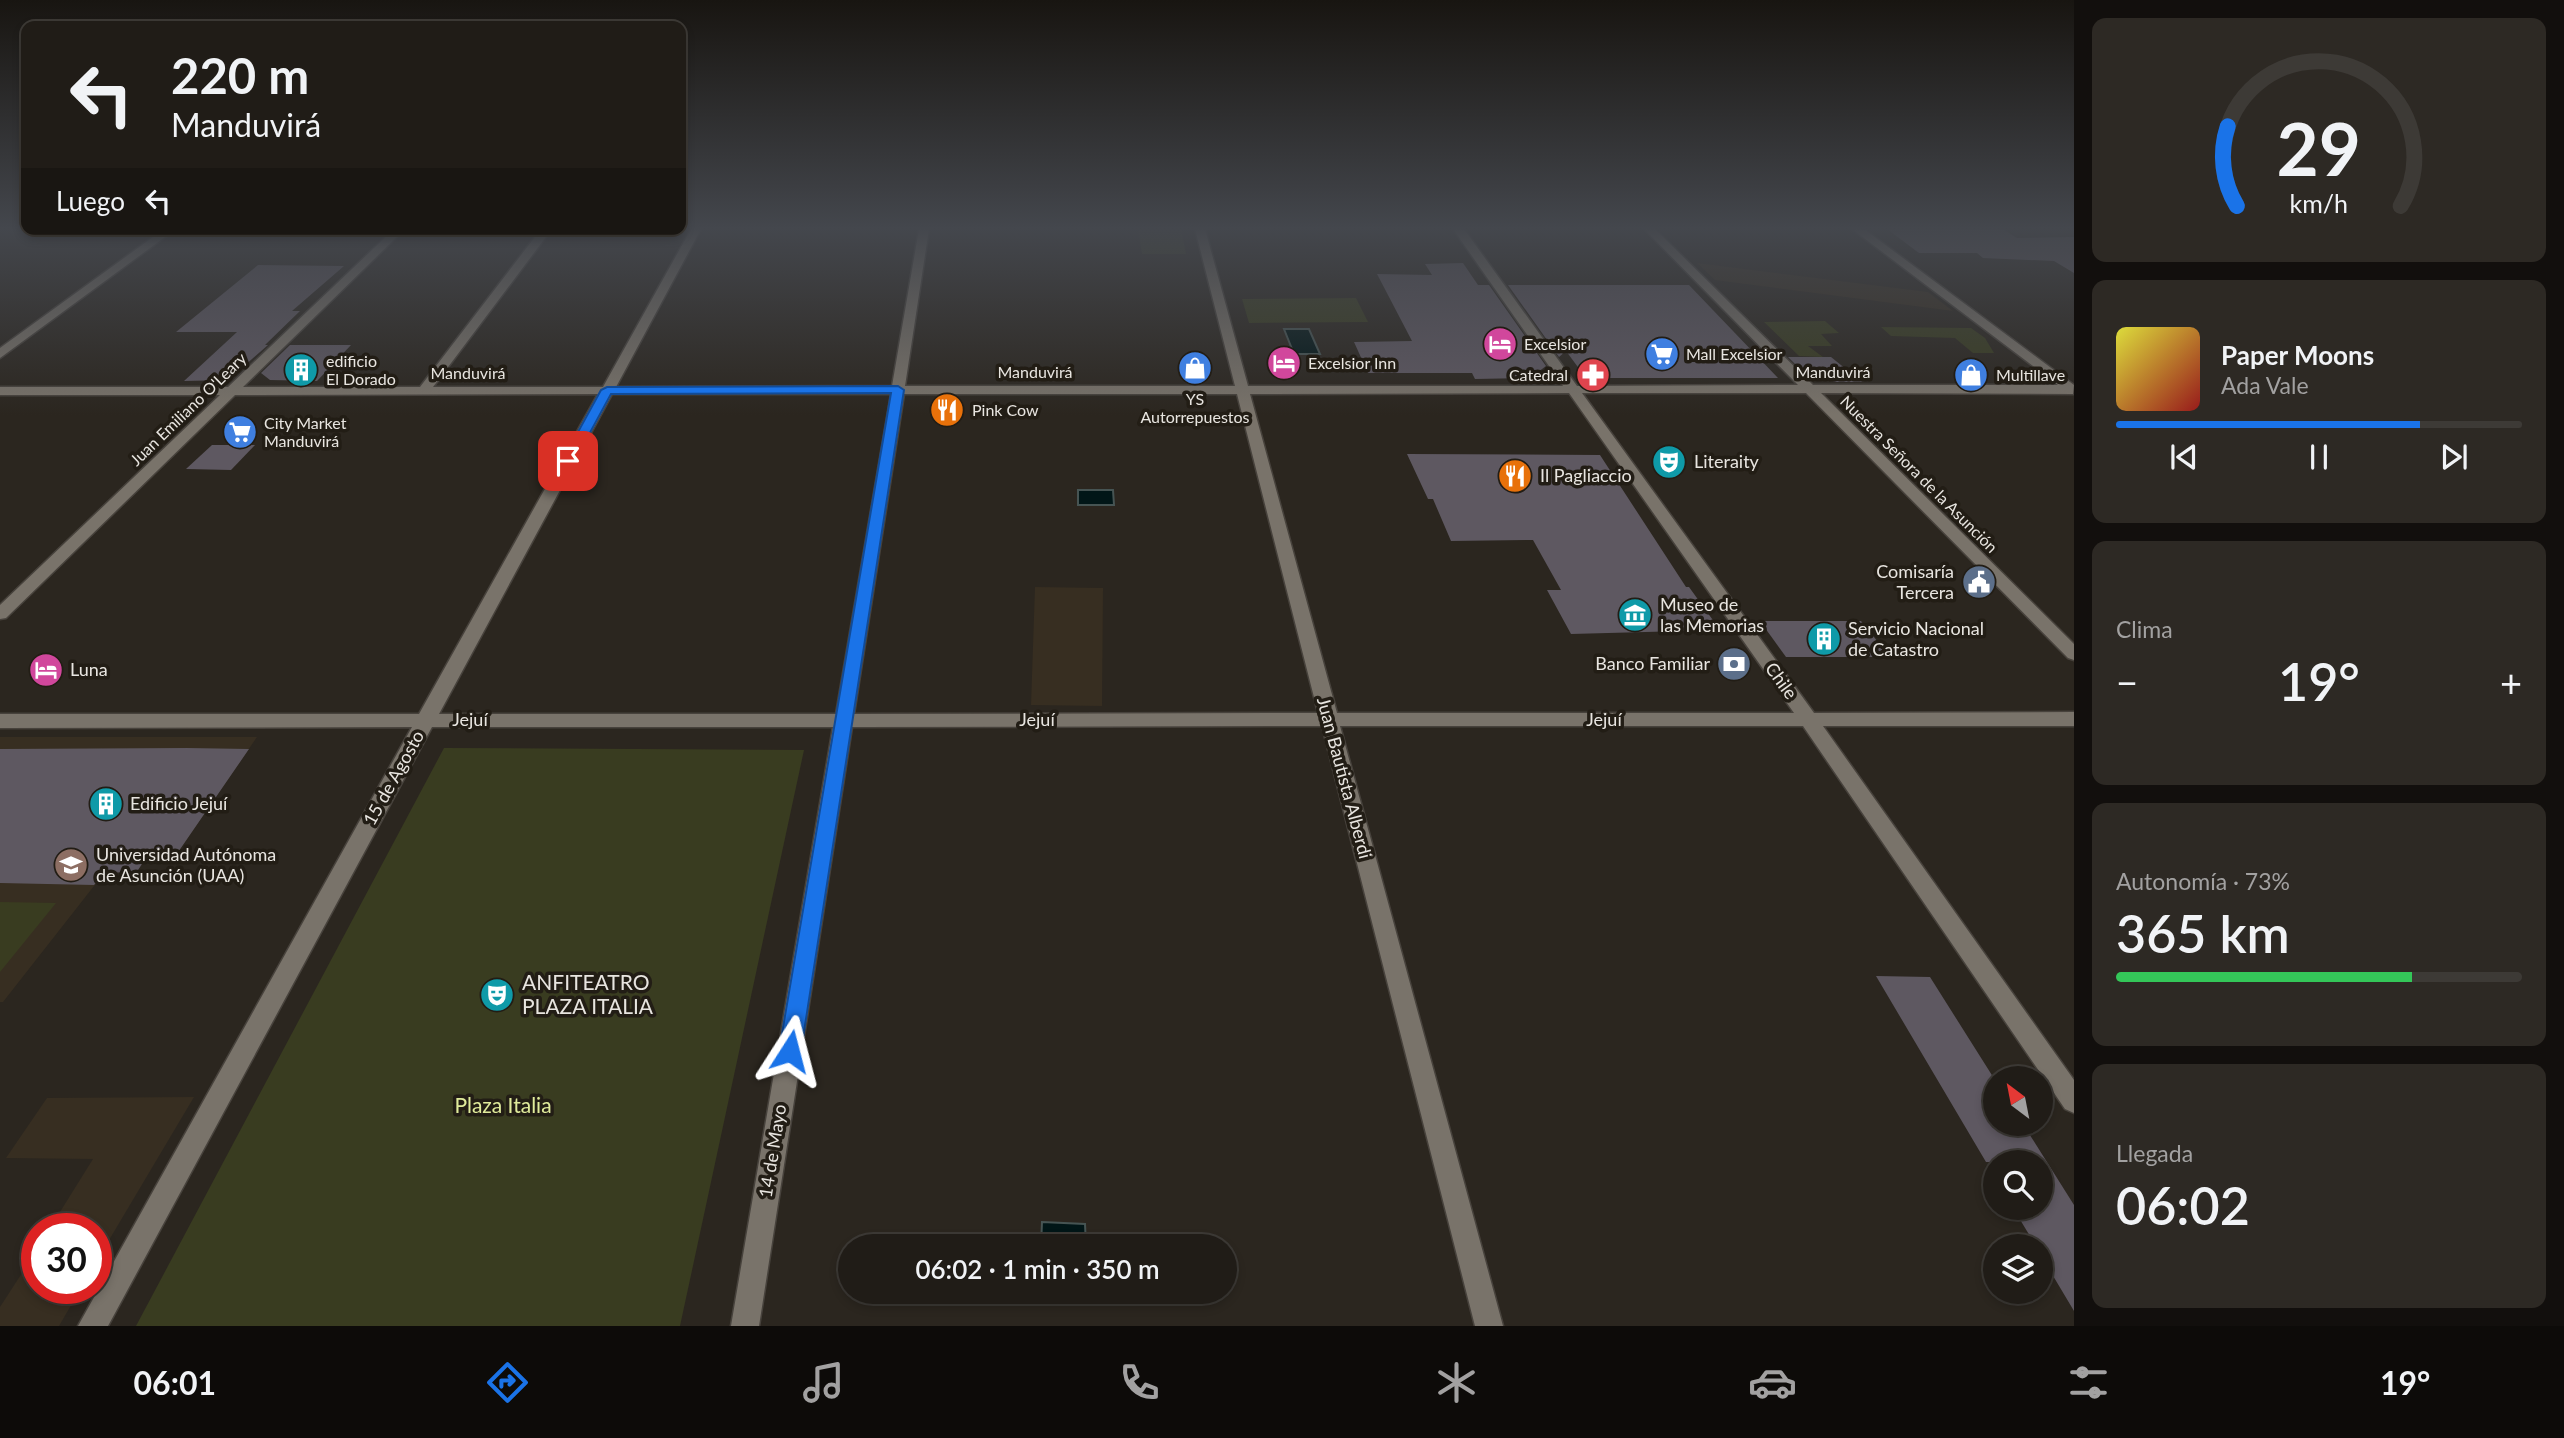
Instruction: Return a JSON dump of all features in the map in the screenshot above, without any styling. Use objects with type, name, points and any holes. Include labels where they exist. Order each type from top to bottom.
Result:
[{"type":"street","points":[[0,354],[86,291]]},
{"type":"street","name":"Juan Emiliano O'Leary","points":[[0,614],[335,291]]},
{"type":"street","points":[[424,390],[500,291]]},
{"type":"street","name":"15 de Agosto","points":[[92,1326],[662,291]]},
{"type":"street","name":"14 de Mayo","points":[[745,1326],[914,291]]},
{"type":"street","name":"Juan Bautista Alberdi","points":[[1216,291],[1489,1326]]},
{"type":"street","name":"Chile","points":[[1502,291],[1809,720],[2074,1101]]},
{"type":"street","name":"Nuestra Señora de la Asunción","points":[[1711,291],[2074,654]]},
{"type":"street","points":[[1940,291],[2073,390]]},
{"type":"street","name":"Manduvirá","points":[[0,391],[2073,390]]},
{"type":"street","name":"Jejuí","points":[[0,720],[2074,719]]},
{"type":"shaded area","points":[[1799,291],[1928,292],[1953,311]]},
{"type":"shaded area","points":[[1284,329],[1309,329],[1320,354],[1294,354]]},
{"type":"shaded area","points":[[1078,490],[1113,490],[1114,505],[1078,505]]},
{"type":"shaded area","points":[[1035,587],[1103,588],[1102,706],[1031,705]]},
{"type":"shaded area","name":"Universidad Autónoma de Asunción (UAA)","points":[[0,737],[257,737],[174,858],[146,858],[136,873],[105,872],[3,1002],[0,1002]]},
{"type":"shaded area","points":[[194,1097],[112,1235],[112,1213],[59,1213],[93,1159],[6,1158],[47,1098]]},
{"type":"shaded area","points":[[1042,1222],[1085,1224],[1085,1234],[1042,1234]]},
{"type":"shaded area","points":[[21,1275],[21,1304],[72,1304],[59,1326],[0,1326],[0,1307]]},
{"type":"green space","points":[[1356,298],[1368,322],[1249,323],[1242,299]]},
{"type":"green space","points":[[1825,321],[1839,333],[1821,334],[1832,346],[1808,346],[1823,357],[1799,356],[1764,322]]},
{"type":"green space","points":[[1881,327],[1971,328],[1985,338],[1994,353],[1973,353],[1955,338],[1891,336]]},
{"type":"green space","name":"Plaza Italia","points":[[444,748],[804,750],[680,1326],[136,1326]]},
{"type":"green space","points":[[0,902],[56,903],[0,972]]},
{"type":"building","points":[[226,291],[315,291],[292,311],[300,311],[265,345],[268,345],[228,380],[184,381],[237,332],[176,332]]},
{"type":"building","points":[[1386,291],[1493,291],[1546,366],[1530,378],[1475,379],[1472,373],[1368,373],[1354,342],[1412,341]]},
{"type":"building","name":"Mall Excelsior","points":[[1512,291],[1695,291],[1778,378],[1586,378],[1566,351],[1559,357]]},
{"type":"building","name":"edificio El Dorado","points":[[290,345],[351,345],[317,381],[270,380],[261,373]]},
{"type":"building","points":[[1788,357],[1831,357],[1862,382],[1836,382],[1803,372]]},
{"type":"building","points":[[212,445],[255,445],[231,470],[186,469]]},
{"type":"building","points":[[1407,454],[1600,455],[1686,587],[1689,587],[1720,630],[1571,634],[1547,590],[1561,590],[1533,540],[1451,541],[1433,499],[1428,499]]},
{"type":"building","name":"Servicio Nacional de Catastro","points":[[1760,621],[1861,621],[1890,657],[1786,657]]},
{"type":"building","name":"Universidad Autónoma de Asunción (UAA)","points":[[0,749],[249,749],[174,858],[146,858],[136,873],[105,872],[94,885],[0,883]]},
{"type":"building","points":[[1876,976],[1930,977],[1986,1066],[1983,1066],[1983,1136],[2031,1136],[2039,1150],[1983,1150],[1983,1157]]},
{"type":"building","points":[[2053,1172],[2074,1205],[2074,1311],[2053,1276],[2053,1234],[2029,1234],[2020,1220],[2053,1220]]},
{"type":"place","name":"Excelsior","points":[[1500,344]]},
{"type":"place","name":"Mall Excelsior","points":[[1662,354]]},
{"type":"place","name":"Excelsior Inn","points":[[1284,363]]},
{"type":"place","name":"YS Autorrepuestos","points":[[1195,368]]},
{"type":"place","name":"edificio El Dorado","points":[[301,370]]},
{"type":"place","name":"Catedral","points":[[1593,375]]},
{"type":"place","name":"Multillave","points":[[1971,375]]},
{"type":"place","name":"Pink Cow","points":[[947,410]]},
{"type":"place","name":"City Market Manduvirá","points":[[240,432]]},
{"type":"place","name":"Literaity","points":[[1669,462]]},
{"type":"place","name":"Il Pagliaccio","points":[[1515,476]]},
{"type":"place","name":"Comisaría Tercera","points":[[1979,582]]},
{"type":"place","name":"Museo de las Memorias","points":[[1635,615]]},
{"type":"place","name":"Servicio Nacional de Catastro","points":[[1824,639]]},
{"type":"place","name":"Banco Familiar","points":[[1734,664]]},
{"type":"place","name":"Luna","points":[[46,670]]},
{"type":"place","name":"Edificio Jejuí","points":[[106,804]]},
{"type":"place","name":"Universidad Autónoma de Asunción (UAA)","points":[[71,865]]},
{"type":"place","name":"ANFITEATRO PLAZA ITALIA","points":[[497,995]]},
{"type":"route","points":[[568,461],[607,390],[898,390],[790,1051]]}]
